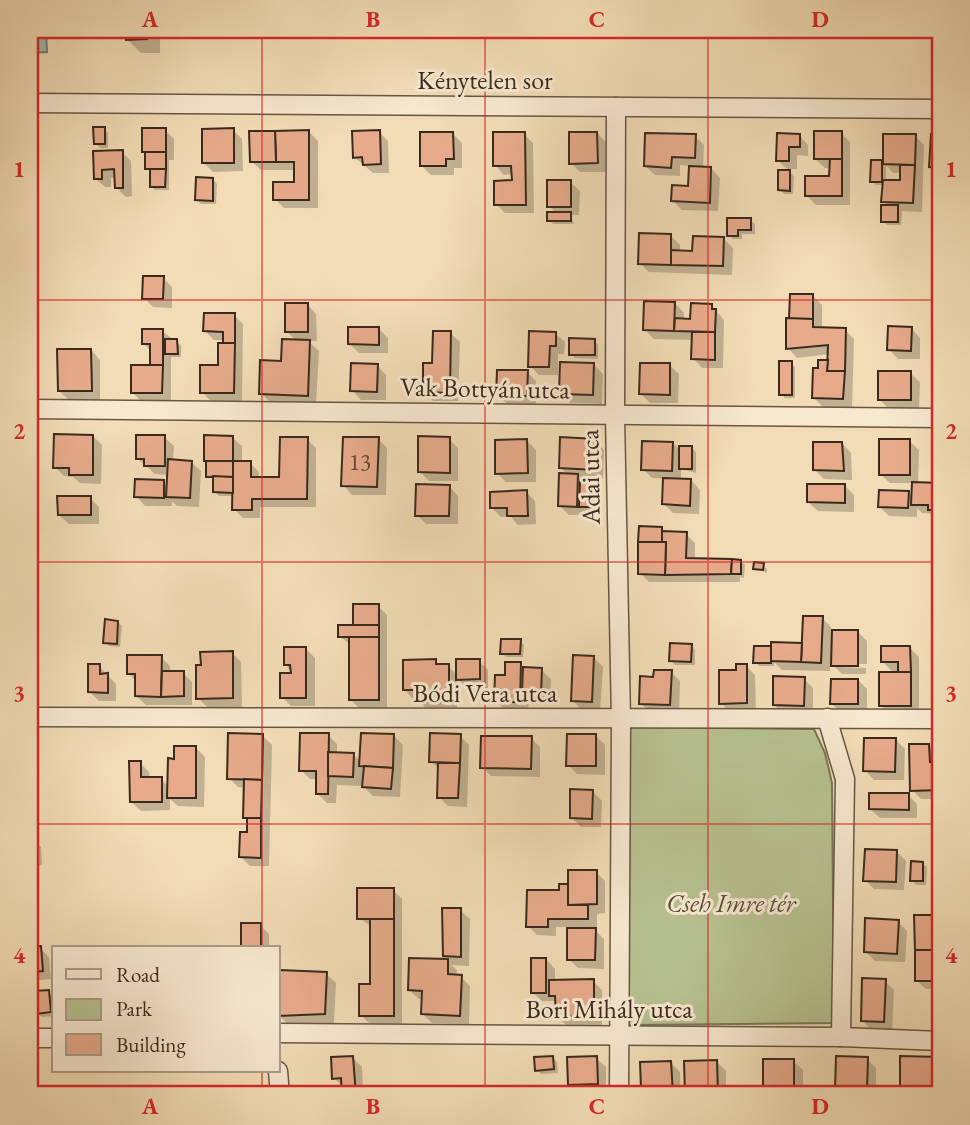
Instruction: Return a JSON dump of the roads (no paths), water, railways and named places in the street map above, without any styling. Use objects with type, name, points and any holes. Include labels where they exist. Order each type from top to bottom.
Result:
[{"type":"street","name":"Kénytelen sor","points":[[30,103],[940,109]]},
{"type":"street","name":"Adai utca","points":[[616,107],[615,416],[621,720]]},
{"type":"street","name":"Vak Bottyán utca","points":[[30,410],[940,418]]},
{"type":"street","name":"Bódi Vera utca","points":[[30,717],[940,719]]},
{"type":"street","points":[[827,718],[845,779],[841,1037]]},
{"type":"street","points":[[619,1095],[617,1036],[621,720]]},
{"type":"street","name":"Bori Mihály utca","points":[[280,1033],[841,1037],[940,1041]]},
{"type":"street","points":[[30,1038],[52,1038]]},
{"type":"street","points":[[278,1072],[280,1095]]},
{"type":"water","points":[[30,30],[46,30],[47,52],[30,53]]},
{"type":"park label","name":"Cseh Imre tér","points":[[731,903]]}]
